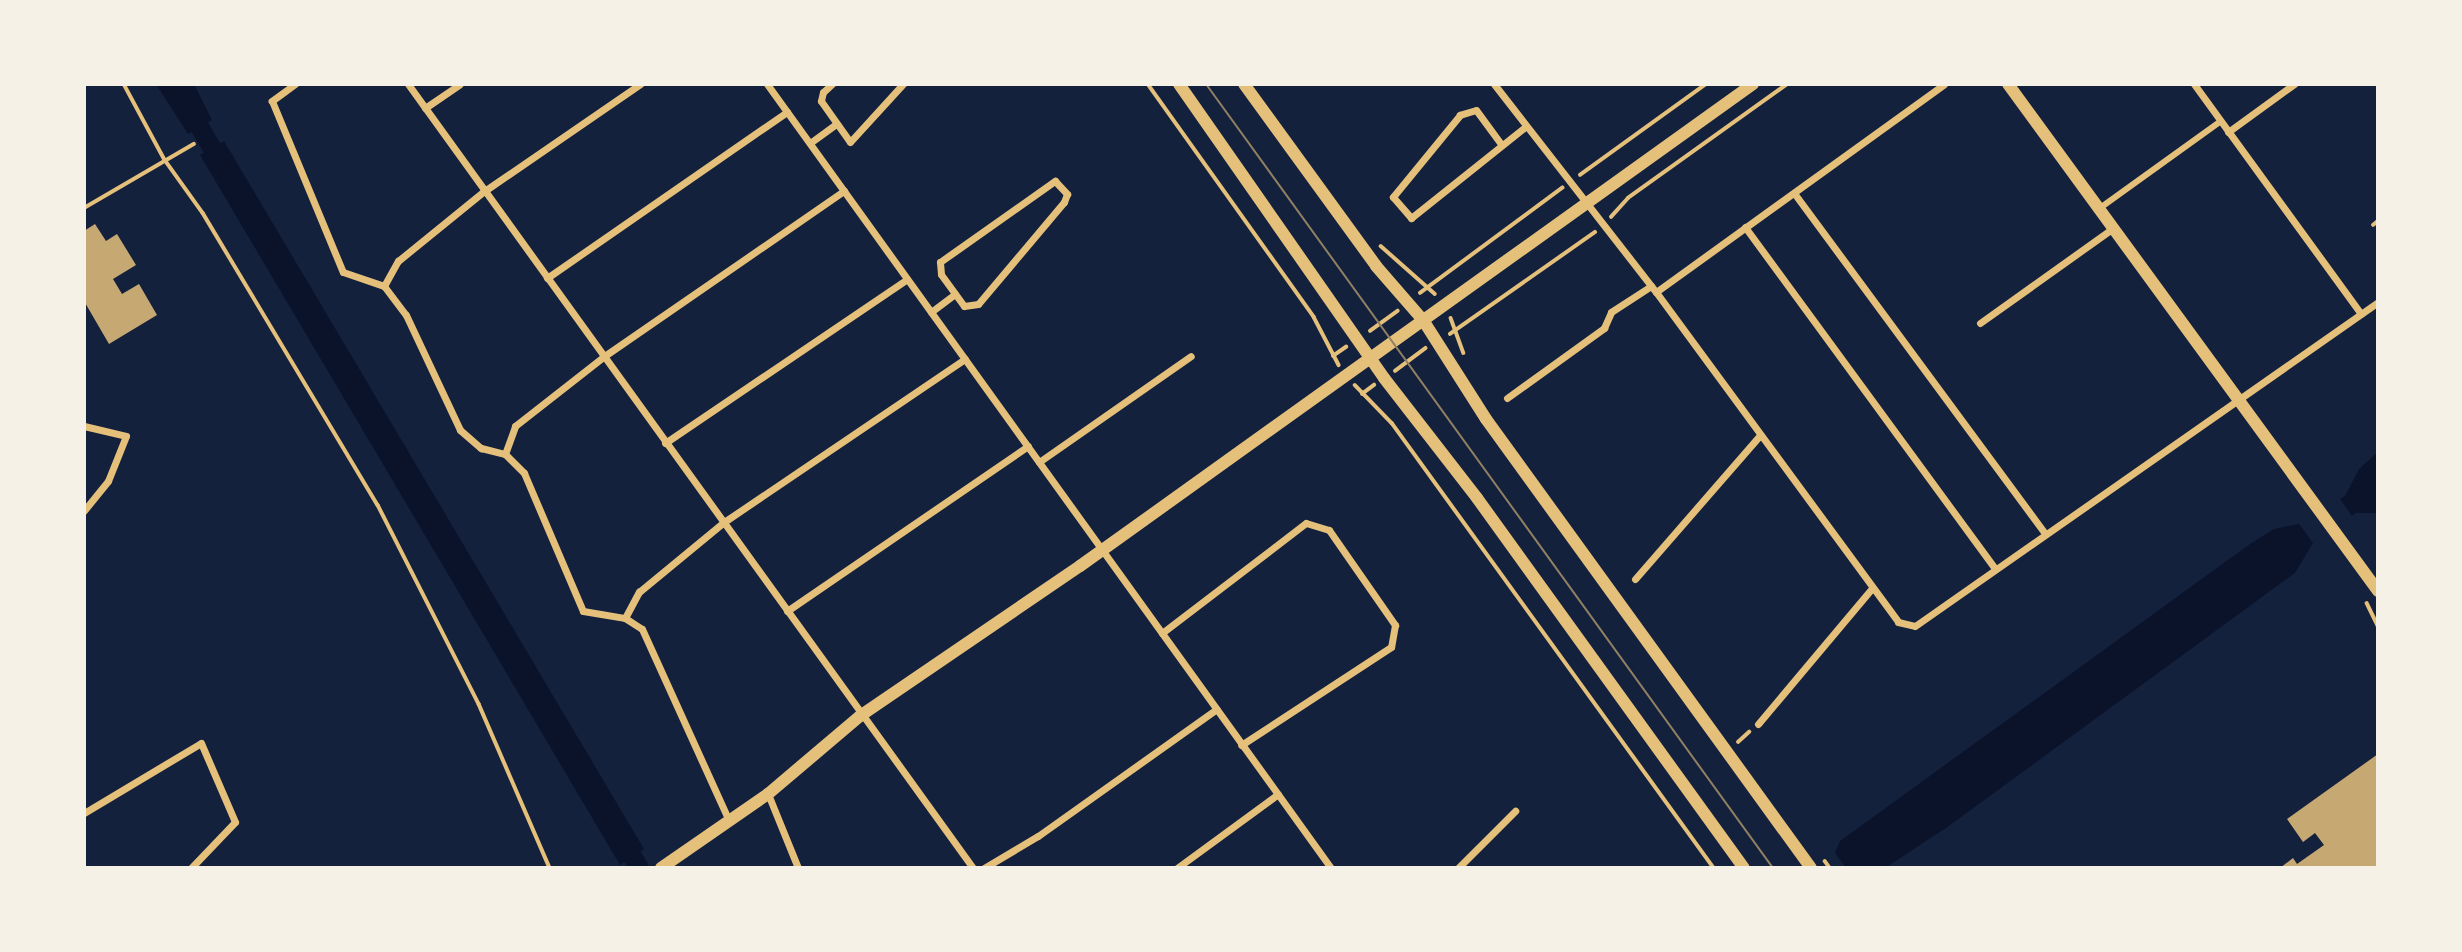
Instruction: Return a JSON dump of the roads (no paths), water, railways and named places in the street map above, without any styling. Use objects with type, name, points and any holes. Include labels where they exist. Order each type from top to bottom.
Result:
[{"type":"street","points":[[295,84],[272,101],[343,272],[384,286],[406,316],[460,430],[481,448],[505,454],[524,473],[583,611],[625,618],[642,629],[730,822]]},
{"type":"street","points":[[408,84],[483,192],[724,522],[860,716],[973,868]]},
{"type":"street","points":[[425,107],[460,84]]},
{"type":"street","points":[[384,286],[398,261],[483,192],[640,84]]},
{"type":"street","points":[[767,84],[1331,868]]},
{"type":"street","points":[[832,84],[821,96],[835,124],[854,141],[903,84]]},
{"type":"street","points":[[1178,84],[1370,358],[1478,498],[1744,868]]},
{"type":"street","points":[[1244,84],[1376,266],[1423,320],[1472,399],[1811,868]]},
{"type":"street","points":[[1494,84],[1653,289],[1898,622],[1915,626],[2378,302]]},
{"type":"street","points":[[661,868],[768,794],[860,716],[1102,550],[1753,84]]},
{"type":"street","points":[[1507,398],[1604,328],[1611,312],[1653,289],[1745,227],[1944,84]]},
{"type":"street","points":[[2008,84],[2378,591]]},
{"type":"street","points":[[2194,84],[2361,314]]},
{"type":"street","points":[[2228,132],[2294,84]]},
{"type":"street","points":[[1501,144],[1476,110],[1460,116],[1393,197],[1410,218],[1525,127]]},
{"type":"street","points":[[547,278],[787,112]]},
{"type":"street","points":[[2100,208],[2221,121]]},
{"type":"street","points":[[810,143],[835,124]]},
{"type":"street","points":[[1048,182],[1062,186],[1066,198],[978,304],[967,307],[955,294],[939,267],[945,257],[1048,182]]},
{"type":"street","points":[[505,454],[515,426],[603,357],[844,191]]},
{"type":"street","points":[[1794,193],[2045,534]]},
{"type":"street","points":[[1745,227],[1995,569]]},
{"type":"street","points":[[1980,323],[2114,227]]},
{"type":"street","points":[[665,443],[907,279]]},
{"type":"street","points":[[931,312],[955,294]]},
{"type":"street","points":[[1039,462],[1191,355]]},
{"type":"street","points":[[625,618],[639,592],[724,522],[965,359]]},
{"type":"street","points":[[84,426],[126,436],[108,481],[84,511]]},
{"type":"street","points":[[1635,579],[1760,435]]},
{"type":"street","points":[[787,611],[1028,446]]},
{"type":"street","points":[[1162,633],[1306,523],[1329,530],[1395,625],[1391,647],[1241,745]]},
{"type":"street","points":[[1758,723],[1872,588]]},
{"type":"street","points":[[984,868],[1038,836],[1217,709]]},
{"type":"street","points":[[84,813],[201,743],[235,822],[191,868]]},
{"type":"street","points":[[768,794],[798,868]]},
{"type":"street","points":[[1177,868],[1278,794]]},
{"type":"street","points":[[1458,868],[1515,811]]},
{"type":"water","points":[[156,84],[194,84],[212,120],[188,134]]},
{"type":"water","points":[[224,141],[644,849],[620,865],[200,155]]},
{"type":"water","points":[[2378,452],[2378,513],[2356,513],[2313,543],[2295,573],[1946,828],[1885,868],[1846,868],[1835,853],[1840,841],[2250,544],[2274,529],[2298,524],[2345,496],[2359,469]]},
{"type":"waterway","points":[[174,84],[224,169]]},
{"type":"waterway","points":[[620,836],[639,868]]},
{"type":"tram line","points":[[1206,84],[1773,868]]}]
